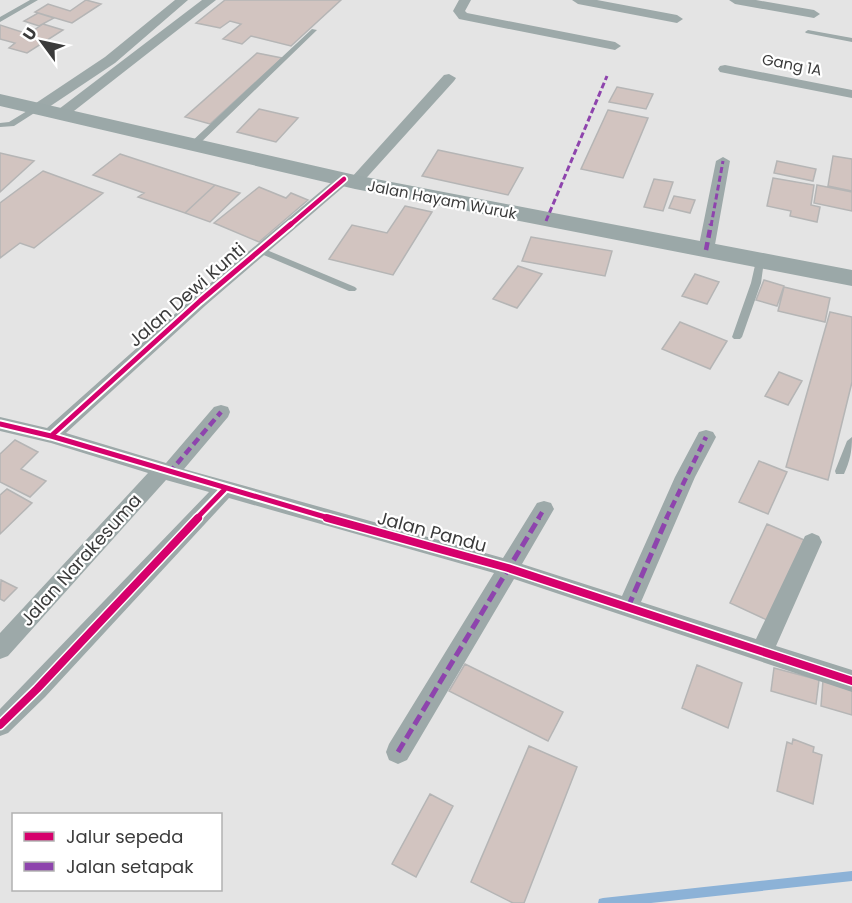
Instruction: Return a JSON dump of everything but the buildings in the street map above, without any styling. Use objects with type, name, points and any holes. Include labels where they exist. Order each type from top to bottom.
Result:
[{"type":"main road","name":"Jalan Hayam Wuruk","points":[[0,100],[60,116],[350,181],[852,279]]},
{"type":"street","points":[[35,110],[110,60],[182,0]]},
{"type":"street","points":[[60,116],[210,0]]},
{"type":"street","points":[[465,0],[459,11],[460,15],[615,46]]},
{"type":"street","points":[[578,0],[677,19]]},
{"type":"street","points":[[735,0],[814,14]]},
{"type":"street","name":"Gang 1A","points":[[725,69],[852,94]]},
{"type":"street","name":"Jalan Dewi Kunti","points":[[51,436],[200,301],[350,181],[449,78]]},
{"type":"street","points":[[706,249],[723,161]]},
{"type":"street","name":"Jalan Narakesuma","points":[[0,649],[221,412]]},
{"type":"street","name":"Jalan Pandu","points":[[0,424],[51,436],[224,490],[507,568],[852,681]]},
{"type":"street","points":[[628,607],[706,437]]},
{"type":"street","points":[[0,725],[37,689],[224,490]]},
{"type":"street","points":[[398,752],[544,509]]},
{"type":"street","points":[[762,651],[812,542]]},
{"type":"lane","points":[[0,20],[35,0]]},
{"type":"lane","points":[[192,146],[314,30]]},
{"type":"lane","points":[[808,32],[852,40]]},
{"type":"lane","points":[[0,125],[11,124],[35,110]]},
{"type":"lane","points":[[262,251],[352,288]]},
{"type":"lane","points":[[737,337],[756,283],[760,261]]},
{"type":"lane","points":[[840,471],[852,441]]},
{"type":"waterway","points":[[603,903],[852,876]]},
{"type":"marked path","points":[[546,221],[607,76]]},
{"type":"marked path","points":[[706,250],[723,161]]},
{"type":"marked path","points":[[169,473],[221,412]]},
{"type":"marked path","points":[[628,607],[685,477],[706,437]]},
{"type":"marked path","points":[[398,752],[544,509]]},
{"type":"cycle path","points":[[51,436],[200,301],[344,179]]},
{"type":"cycle path","points":[[0,424],[51,436],[247,496],[508,568],[852,681]]},
{"type":"cycle path","points":[[0,725],[37,689],[224,490]]}]
